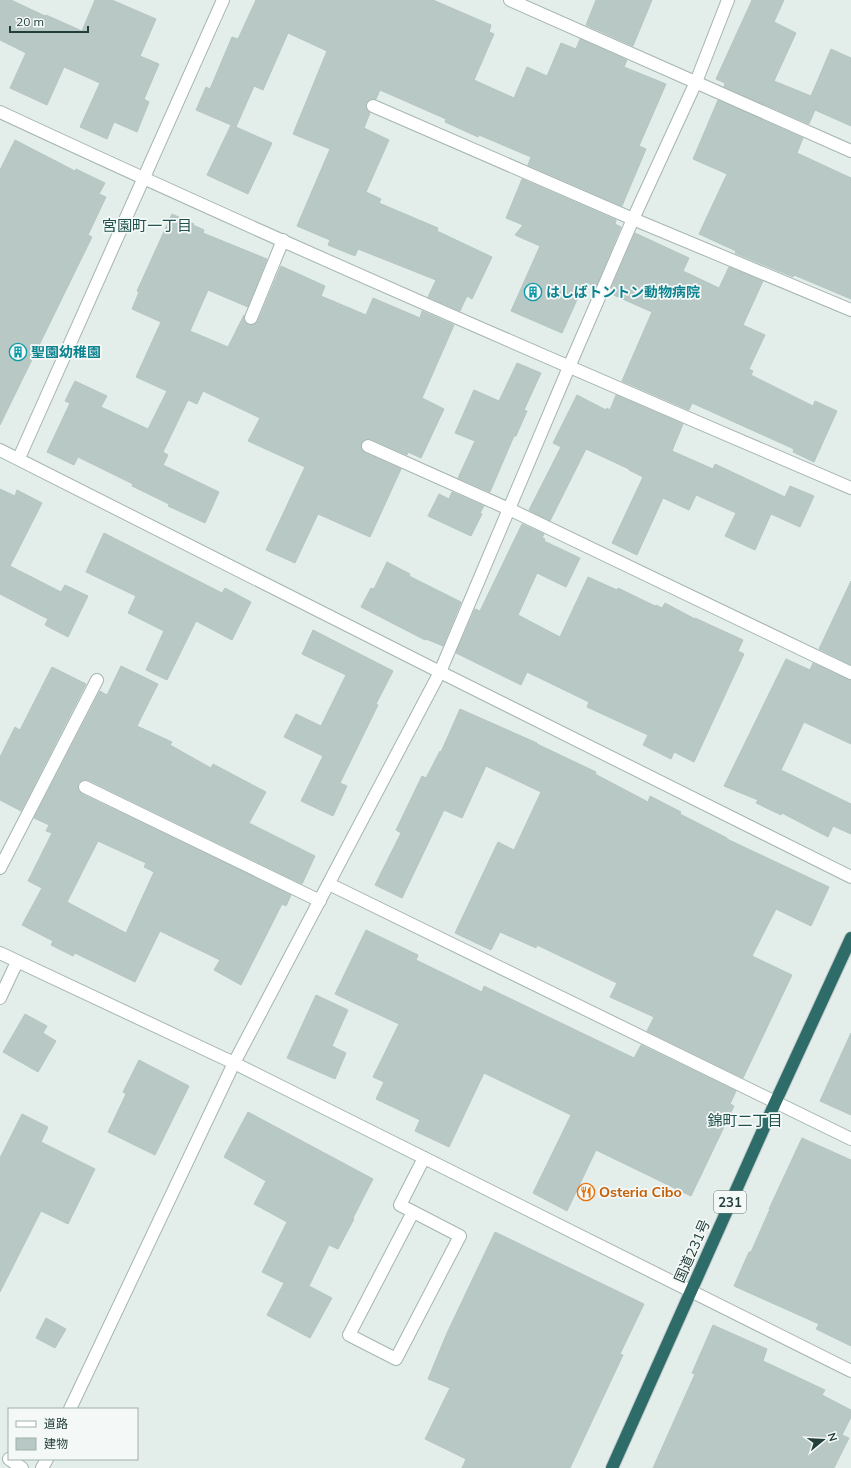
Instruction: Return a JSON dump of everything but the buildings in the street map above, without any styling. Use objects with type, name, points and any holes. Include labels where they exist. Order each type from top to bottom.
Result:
[{"type":"highway","name":"国道231号","points":[[612,1468],[775,1103],[851,938]]},
{"type":"street","points":[[19,458],[223,0]]},
{"type":"street","points":[[510,0],[851,151]]},
{"type":"street","points":[[70,1408],[234,1063],[440,672],[632,219],[696,82],[728,0]]},
{"type":"street","points":[[374,106],[632,219],[851,310]]},
{"type":"street","points":[[0,112],[143,179],[569,367],[851,488]]},
{"type":"street","points":[[251,318],[283,240]]},
{"type":"street","points":[[368,446],[510,509],[851,673]]},
{"type":"street","points":[[0,450],[19,458],[440,672],[851,877]]},
{"type":"street","points":[[0,868],[97,680]]},
{"type":"street","points":[[85,787],[320,901]]},
{"type":"street","points":[[329,884],[851,1139]]},
{"type":"street","points":[[0,953],[234,1063],[851,1371]]},
{"type":"street","points":[[0,998],[17,962]]},
{"type":"street","points":[[413,1212],[350,1335],[396,1360],[460,1236],[400,1205],[424,1158]]},
{"type":"street","points":[[10,1460],[22,1468]]},
{"type":"place","name":"はしばトントン動物病院","points":[[533,292]]},
{"type":"place","name":"聖園幼稚園","points":[[18,352]]},
{"type":"place","name":"Osteria Cibo","points":[[586,1192]]},
{"type":"district","name":"宮園町一丁目","points":[[147,226]]},
{"type":"district","name":"錦町二丁目","points":[[745,1121]]}]
